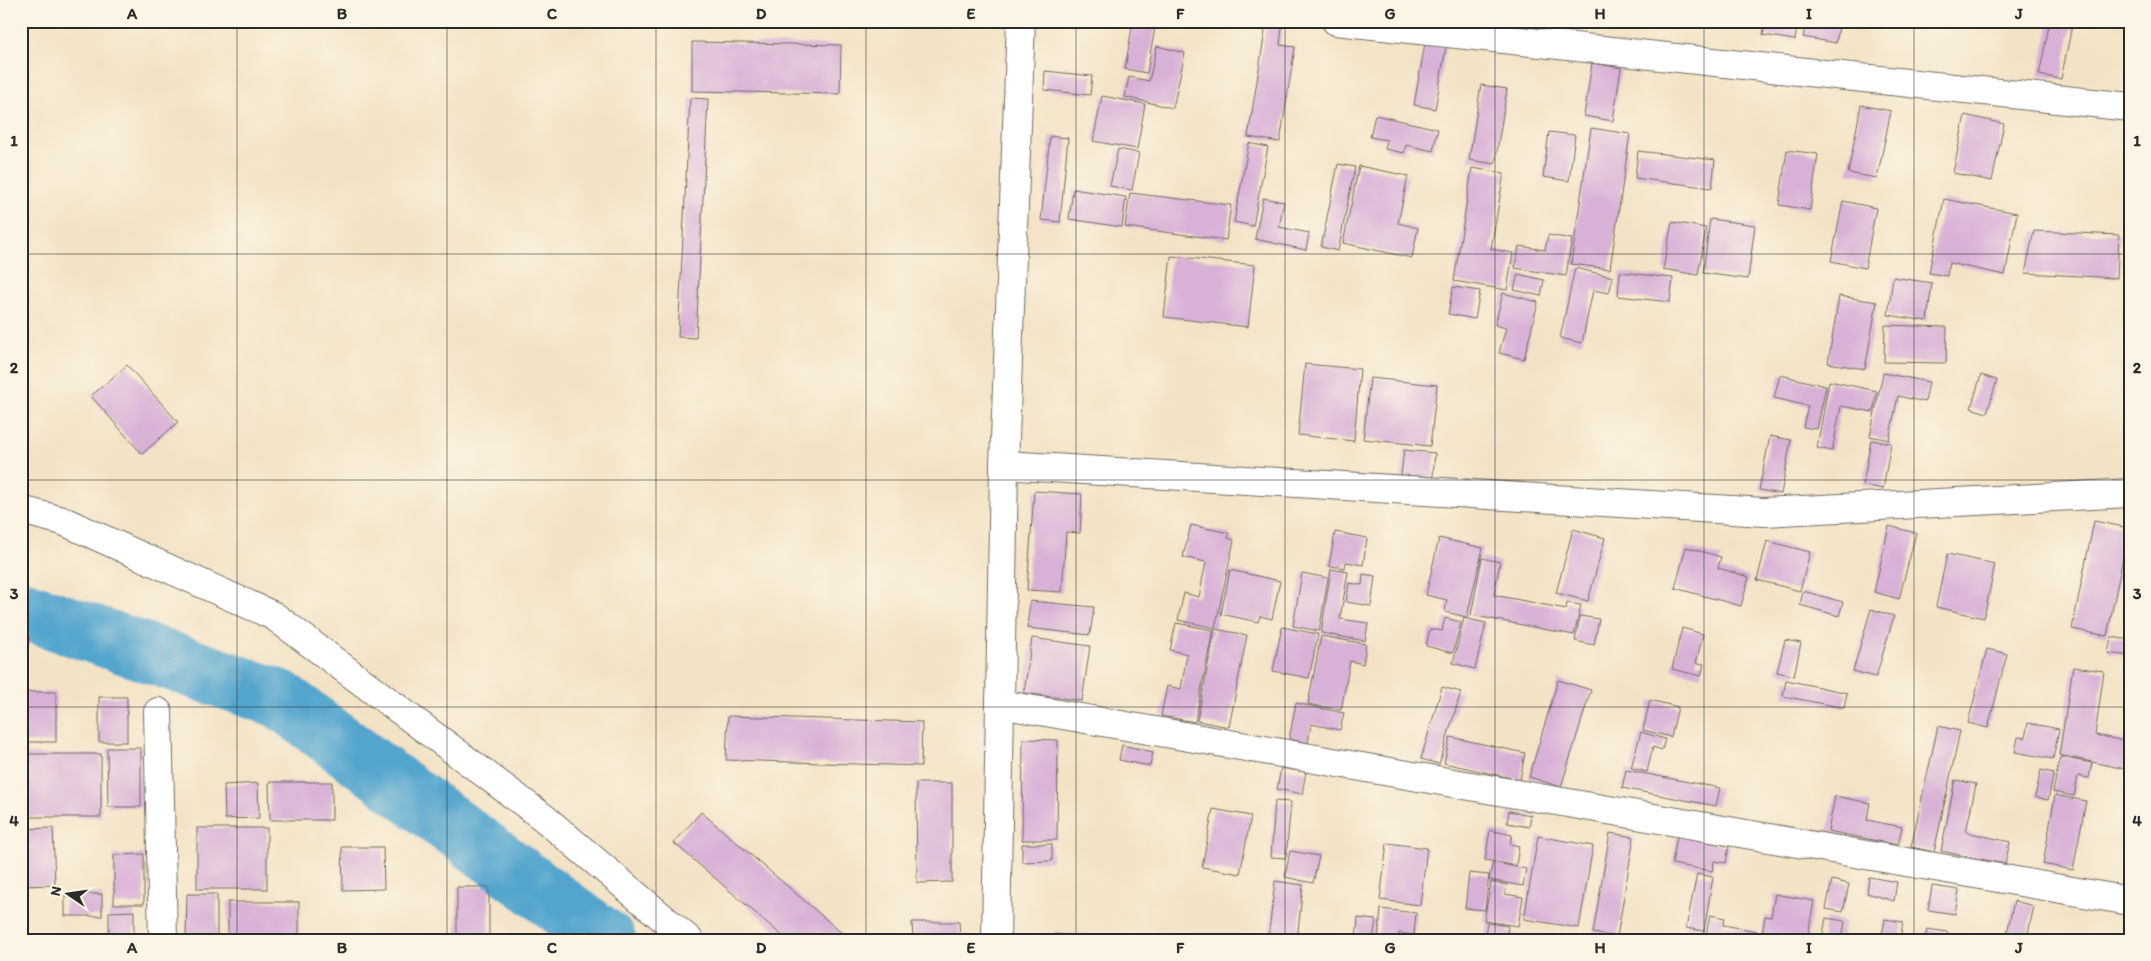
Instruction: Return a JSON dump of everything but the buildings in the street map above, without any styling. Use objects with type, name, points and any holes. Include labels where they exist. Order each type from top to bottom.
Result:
[{"type":"street","points":[[996,940],[1004,464],[1021,21]]},
{"type":"street","points":[[1336,21],[2130,107]]},
{"type":"street","points":[[1004,464],[1764,512],[2130,493]]},
{"type":"street","points":[[21,510],[63,521],[274,616],[544,818],[690,940]]},
{"type":"street","points":[[1000,704],[2130,901]]},
{"type":"street","points":[[158,712],[163,940]]},
{"type":"waterway","points":[[21,609],[280,699],[607,940]]}]
